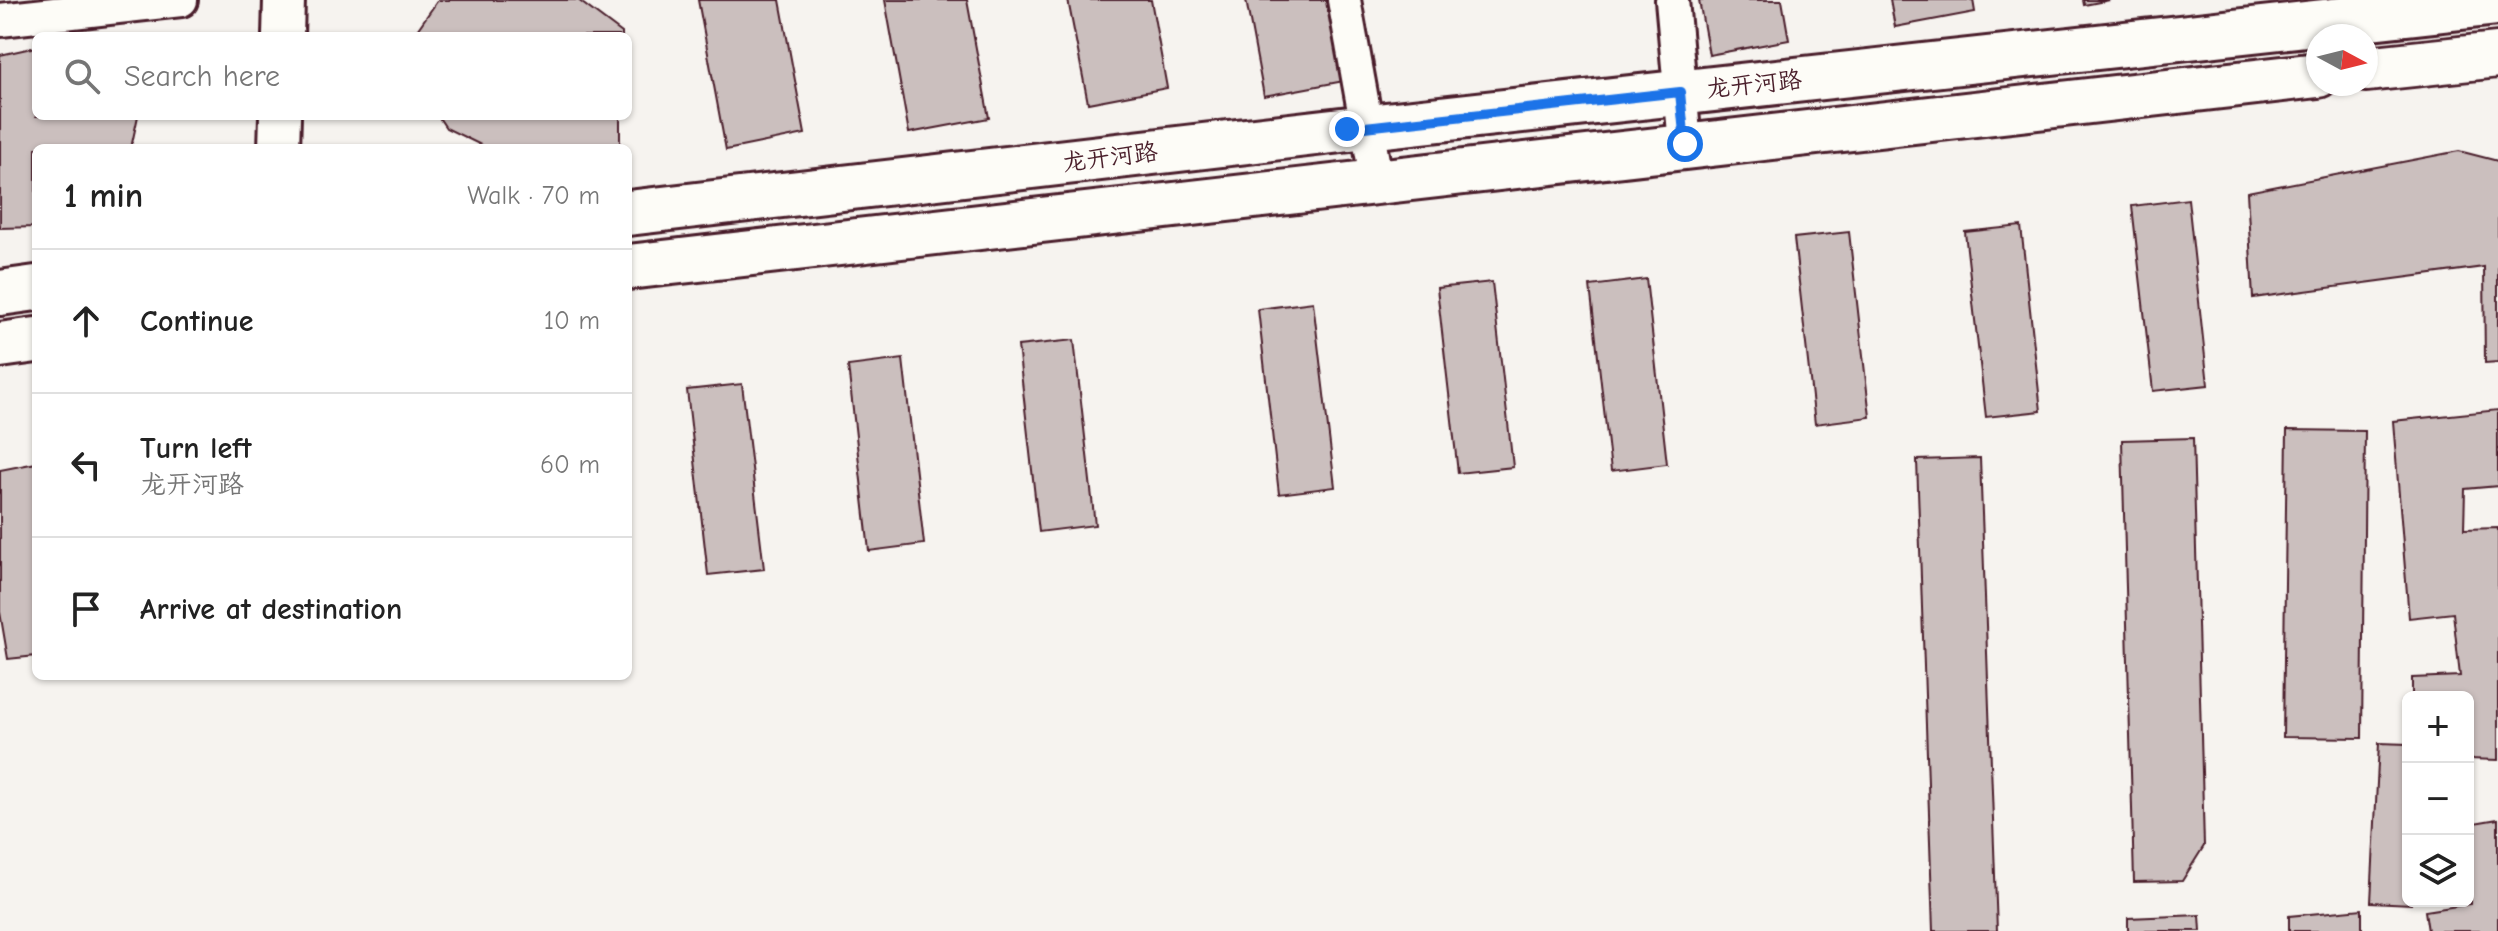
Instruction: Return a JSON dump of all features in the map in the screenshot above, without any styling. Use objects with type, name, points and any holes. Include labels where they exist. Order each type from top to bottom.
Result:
[{"type":"main road","name":"龙开河路","points":[[632,213],[1367,127],[2498,3]]},
{"type":"main road","points":[[2378,68],[2498,55]]},
{"type":"main road","points":[[632,267],[1377,183],[1685,144],[2306,76]]},
{"type":"main road","points":[[0,293],[32,289]]},
{"type":"main road","points":[[0,345],[32,341]]},
{"type":"street","points":[[0,20],[181,0]]},
{"type":"street","points":[[283,32],[284,0]]},
{"type":"street","points":[[1344,0],[1377,183]]},
{"type":"street","points":[[1672,0],[1685,144]]},
{"type":"street","points":[[279,144],[280,120]]},
{"type":"building","points":[[438,0],[578,0],[621,32],[416,32]]},
{"type":"building","points":[[698,0],[780,0],[805,134],[726,150]]},
{"type":"building","points":[[885,0],[967,0],[989,118],[909,133]]},
{"type":"building","points":[[1068,0],[1151,0],[1167,88],[1088,103]]},
{"type":"building","points":[[1246,0],[1329,0],[1344,81],[1264,96]]},
{"type":"building","points":[[1699,0],[1782,0],[1789,40],[1709,55]]},
{"type":"building","points":[[1890,0],[1973,0],[1975,12],[1895,27]]},
{"type":"building","points":[[2083,0],[2110,0],[2084,5]]},
{"type":"building","points":[[32,48],[32,120],[137,120],[132,144],[32,144],[32,227],[0,228],[0,55]]},
{"type":"building","points":[[441,120],[620,120],[620,144],[479,144],[446,128]]},
{"type":"building","points":[[2459,151],[2498,161],[2498,362],[2485,363],[2484,267],[2253,298],[2247,192]]},
{"type":"building","points":[[2188,199],[2208,385],[2153,391],[2132,206]]},
{"type":"building","points":[[2021,226],[2041,411],[1986,417],[1965,232]]},
{"type":"building","points":[[1849,232],[1870,417],[1815,424],[1794,238]]},
{"type":"building","points":[[1646,279],[1667,464],[1611,471],[1590,286]]},
{"type":"building","points":[[1492,282],[1513,467],[1458,473],[1437,288]]},
{"type":"building","points":[[1313,302],[1335,487],[1279,494],[1258,309]]},
{"type":"building","points":[[1074,340],[1095,525],[1039,532],[1018,346]]},
{"type":"building","points":[[903,359],[924,544],[869,551],[848,366]]},
{"type":"building","points":[[742,384],[764,569],[708,575],[687,390]]},
{"type":"building","points":[[2498,410],[2498,486],[2465,489],[2464,529],[2498,528],[2498,760],[2474,759],[2474,691],[2412,691],[2412,678],[2460,676],[2453,613],[2409,618],[2393,421]]},
{"type":"building","points":[[2287,430],[2365,431],[2362,738],[2283,737]]},
{"type":"building","points":[[2193,438],[2204,846],[2182,881],[2134,882],[2122,440]]},
{"type":"building","points":[[1980,458],[1997,931],[1933,931],[1917,460]]},
{"type":"building","points":[[32,464],[32,656],[8,659],[0,612],[0,470]]},
{"type":"building","points":[[2379,743],[2402,744],[2402,904],[2371,902]]},
{"type":"building","points":[[2498,819],[2498,931],[2428,931],[2425,911],[2474,907],[2474,823]]},
{"type":"building","points":[[2362,909],[2362,931],[2289,931],[2289,916]]},
{"type":"building","points":[[2200,915],[2201,931],[2128,931],[2128,918]]},
{"type":"route","points":[[1347,129],[1680,92],[1685,144]]}]
